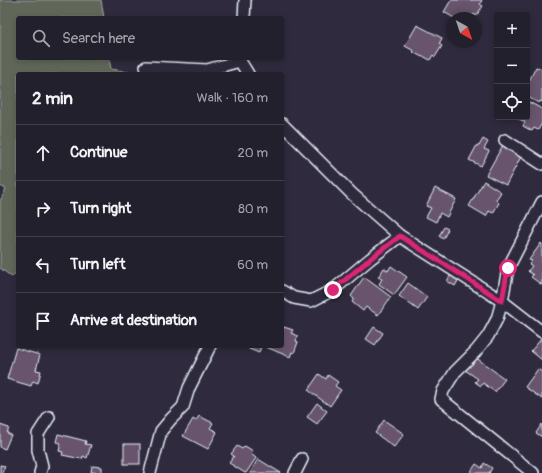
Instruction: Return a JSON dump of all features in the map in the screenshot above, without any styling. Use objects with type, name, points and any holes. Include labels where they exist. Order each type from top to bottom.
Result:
[{"type":"street","points":[[244,16],[245,0]]},
{"type":"street","points":[[146,67],[207,70],[240,60],[247,72]]},
{"type":"street","points":[[284,126],[352,194],[400,236],[502,301],[542,332]]},
{"type":"street","points":[[505,140],[542,164]]},
{"type":"street","points":[[533,473],[441,399],[443,392],[455,372],[476,351],[488,336],[496,320],[502,301],[508,268],[542,202]]},
{"type":"street","points":[[284,292],[294,298],[311,301],[333,290],[400,236]]},
{"type":"street","points":[[150,473],[161,431],[183,408],[189,388],[209,348]]},
{"type":"street","points":[[40,473],[42,466],[38,450],[38,434],[49,417]]},
{"type":"street","points":[[295,473],[302,459]]},
{"type":"green space","points":[[0,0],[101,0],[104,16],[16,16],[16,60],[109,60],[111,69],[128,72],[16,72],[16,273],[12,277],[0,268],[0,201],[6,189],[0,186]]},
{"type":"building","points":[[451,0],[482,0],[480,4],[483,6],[479,12],[444,12]]},
{"type":"building","points":[[417,25],[442,38],[439,44],[442,46],[435,57],[433,55],[430,60],[413,52],[414,51],[405,46]]},
{"type":"building","points":[[536,67],[542,69],[542,102],[540,101],[539,103],[530,98],[530,79]]},
{"type":"building","points":[[530,103],[542,109],[542,123],[538,130],[534,128],[532,131],[523,126],[525,122],[521,120],[530,120]]},
{"type":"building","points":[[483,139],[488,142],[484,149],[489,151],[481,166],[469,160],[477,145],[479,146]]},
{"type":"building","points":[[503,145],[522,155],[506,185],[486,175]]},
{"type":"building","points":[[484,181],[501,192],[496,200],[499,203],[493,213],[489,211],[486,216],[469,206]]},
{"type":"building","points":[[435,188],[456,199],[447,217],[440,213],[436,222],[426,217],[431,208],[426,206]]},
{"type":"building","points":[[444,227],[448,229],[443,239],[439,236]]},
{"type":"building","points":[[541,243],[542,285],[531,277],[533,275],[528,271],[532,266],[529,264],[532,261],[529,260]]},
{"type":"building","points":[[391,266],[407,277],[394,295],[379,284],[382,279],[378,277],[384,268],[388,271]]},
{"type":"building","points":[[452,273],[460,277],[455,286],[447,281]]},
{"type":"building","points":[[364,277],[391,297],[378,315],[366,307],[363,311],[352,302],[354,299],[351,296]]},
{"type":"building","points":[[408,283],[427,297],[418,310],[399,296]]},
{"type":"building","points":[[284,327],[293,330],[291,333],[298,336],[296,341],[298,342],[294,353],[292,352],[290,357],[268,348],[284,348]]},
{"type":"building","points":[[374,327],[383,333],[375,345],[366,339]]},
{"type":"building","points":[[542,338],[542,360],[531,351]]},
{"type":"building","points":[[16,348],[40,355],[36,370],[41,371],[38,383],[33,381],[31,386],[7,379]]},
{"type":"building","points":[[249,348],[260,348],[259,353]]},
{"type":"building","points":[[475,357],[505,379],[495,392],[483,383],[481,386],[475,382],[478,379],[465,370]]},
{"type":"building","points":[[538,369],[542,372],[542,399],[525,387]]},
{"type":"building","points":[[319,374],[326,379],[328,375],[338,382],[335,386],[341,390],[330,406],[308,390]]},
{"type":"building","points":[[317,403],[327,411],[317,424],[307,417]]},
{"type":"building","points":[[199,416],[213,423],[210,428],[217,432],[208,449],[183,436],[193,419],[196,421]]},
{"type":"building","points":[[384,420],[404,434],[394,447],[375,433]]},
{"type":"building","points":[[542,424],[542,437],[536,433]]},
{"type":"building","points":[[0,425],[9,428],[7,433],[11,435],[5,449],[0,447]]},
{"type":"building","points":[[58,434],[86,441],[85,444],[91,445],[87,458],[83,456],[82,459],[62,455],[63,452],[59,451],[61,443],[56,442]]},
{"type":"building","points":[[124,444],[140,444],[140,464],[124,464]]},
{"type":"building","points":[[237,446],[242,449],[245,446],[253,451],[251,454],[256,458],[246,473],[229,463],[234,456],[231,454]]},
{"type":"building","points":[[258,459],[281,473],[250,473]]},
{"type":"building","points":[[484,463],[492,468],[489,473],[470,473],[476,464],[482,468]]},
{"type":"building","points":[[0,465],[5,466],[2,473],[0,473]]},
{"type":"building","points":[[92,466],[102,467],[102,473],[91,472]]},
{"type":"route","points":[[333,290],[400,236],[502,301],[508,268]]}]
